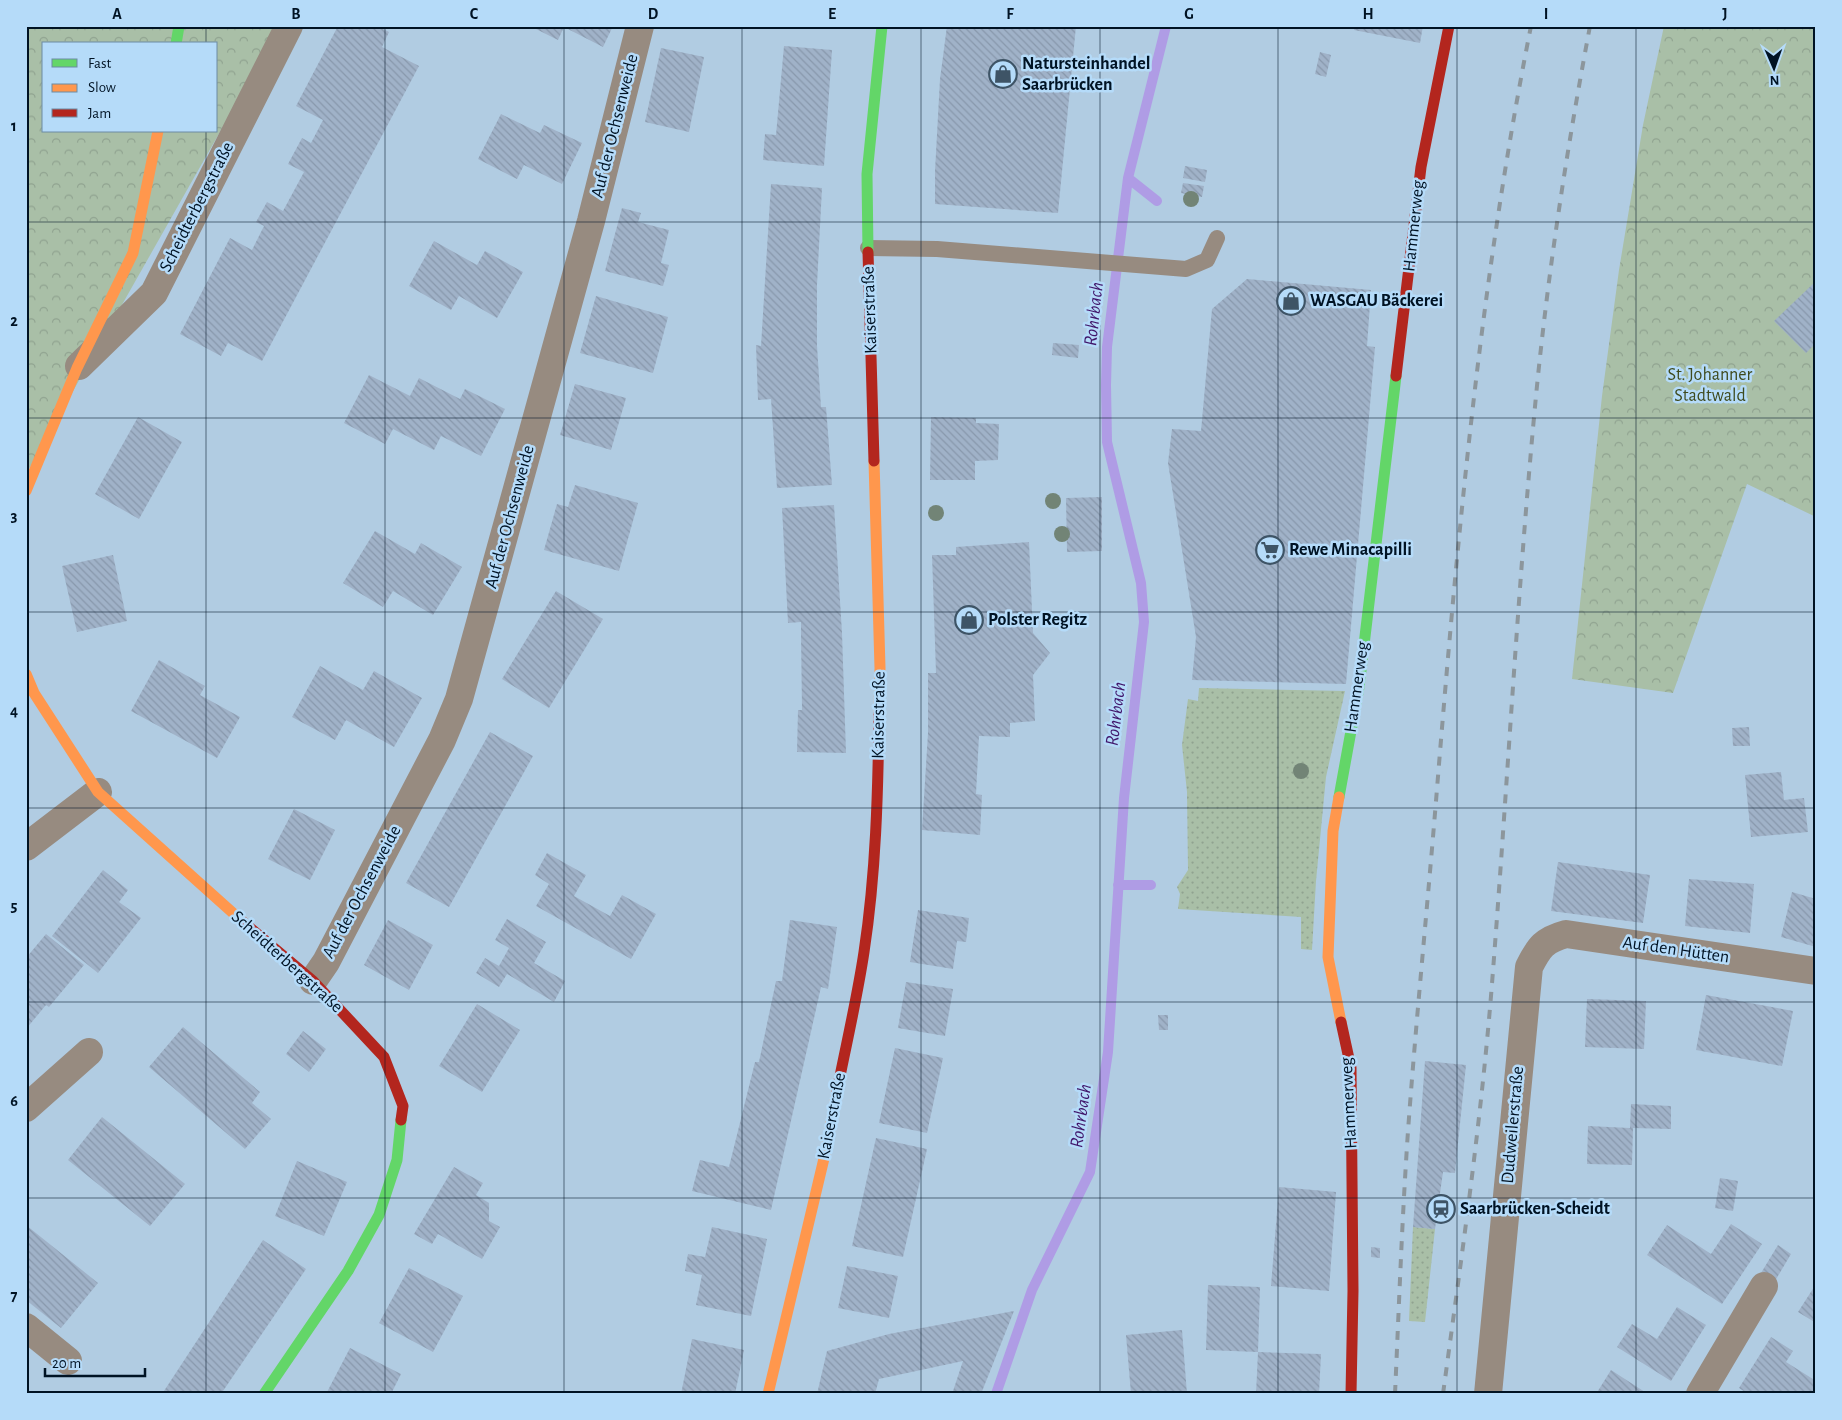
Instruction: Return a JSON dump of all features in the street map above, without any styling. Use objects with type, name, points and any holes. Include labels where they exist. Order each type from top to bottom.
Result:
[{"type":"street","points":[[176,42],[179,26]]},
{"type":"street","name":"Scheidterbergstraße","points":[[78,368],[154,293],[289,26]]},
{"type":"street","name":"Auf der Ochsenweide","points":[[313,981],[326,962],[433,757],[459,699],[593,211],[640,26]]},
{"type":"street","name":"Kaiserstraße","points":[[768,1394],[826,1150],[864,952],[873,872],[878,797],[880,668],[867,174],[882,26]]},
{"type":"street","name":"Hammerweg","points":[[1351,1394],[1353,1292],[1351,1068],[1328,957],[1333,831],[1359,687],[1421,166],[1449,26]]},
{"type":"street","name":"Scheidterbergstraße","points":[[26,492],[78,368],[133,253],[158,132]]},
{"type":"street","name":"Scheidterbergstraße","points":[[26,674],[34,693],[98,792],[215,898],[313,981],[384,1057],[403,1106],[397,1160],[379,1215],[348,1271],[264,1394]]},
{"type":"street","points":[[26,846],[98,792]]},
{"type":"street","name":"Auf den Hütten","points":[[1539,948],[1551,938],[1566,934],[1816,971]]},
{"type":"street","name":"Dudweilerstraße","points":[[1488,1394],[1528,967],[1539,948]]},
{"type":"street","points":[[26,1108],[89,1052]]},
{"type":"street","points":[[1700,1394],[1764,1286]]},
{"type":"street","points":[[26,1327],[68,1361]]},
{"type":"lane","points":[[868,248],[937,249],[1186,269],[1207,260],[1216,238]]},
{"type":"green space","points":[[26,26],[280,26],[26,474]]},
{"type":"green space","name":"St. Johanner Stadtwald","points":[[1664,26],[1816,26],[1816,517],[1747,484],[1673,693],[1572,679],[1602,396],[1619,270],[1643,125]]},
{"type":"green space","points":[[1199,688],[1345,691],[1326,777],[1316,881],[1312,950],[1301,949],[1301,917],[1178,909],[1180,894],[1177,887],[1188,870],[1187,792],[1182,745],[1188,699],[1198,701]]},
{"type":"green space","points":[[1413,1227],[1435,1229],[1425,1322],[1409,1321]]},
{"type":"building","points":[[338,26],[378,26],[389,32],[382,47],[419,66],[262,361],[228,343],[221,356],[180,334],[230,238],[252,250],[264,226],[256,222],[267,202],[283,211],[304,172],[288,164],[302,138],[311,143],[323,120],[296,106]]},
{"type":"building","points":[[530,26],[613,26],[603,47],[564,27],[558,40]]},
{"type":"building","points":[[947,26],[1076,26],[1058,213],[935,204],[940,79]]},
{"type":"building","points":[[1355,26],[1423,26],[1420,43],[1354,30]]},
{"type":"building","points":[[784,46],[832,50],[824,166],[763,160],[765,134],[776,135]]},
{"type":"building","points":[[661,48],[704,57],[689,132],[645,122]]},
{"type":"building","points":[[1320,52],[1331,55],[1326,77],[1315,74]]},
{"type":"building","points":[[501,114],[540,133],[544,125],[582,143],[562,184],[524,165],[517,179],[478,159]]},
{"type":"building","points":[[1185,166],[1207,170],[1205,182],[1183,178]]},
{"type":"building","points":[[1183,183],[1204,186],[1202,197],[1181,193]]},
{"type":"building","points":[[771,184],[822,188],[817,285],[817,346],[821,407],[826,407],[832,485],[777,488],[771,399],[758,400],[756,345],[761,346]]},
{"type":"building","points":[[622,208],[641,213],[638,222],[669,230],[661,263],[669,265],[663,286],[605,271]]},
{"type":"building","points":[[434,241],[477,265],[485,251],[523,272],[497,318],[459,296],[451,310],[409,286]]},
{"type":"building","name":"Rewe Minacapilli","points":[[1247,279],[1371,290],[1367,346],[1375,347],[1346,684],[1192,680],[1196,637],[1168,463],[1172,429],[1201,431],[1212,309]]},
{"type":"building","points":[[1816,281],[1816,343],[1806,353],[1774,321]]},
{"type":"building","points":[[596,296],[668,317],[653,373],[580,353]]},
{"type":"building","points":[[1053,343],[1079,345],[1078,358],[1052,355]]},
{"type":"building","points":[[369,375],[410,396],[419,378],[460,399],[465,389],[505,409],[481,456],[441,436],[434,450],[393,429],[385,444],[344,423]]},
{"type":"building","points":[[575,384],[626,398],[611,450],[560,435]]},
{"type":"building","points":[[138,417],[182,442],[139,519],[95,494]]},
{"type":"building","points":[[931,417],[976,418],[976,423],[999,424],[998,460],[975,461],[975,480],[930,480]]},
{"type":"building","points":[[575,485],[638,503],[619,571],[544,550],[557,504],[568,507]]},
{"type":"building","points":[[1102,497],[1102,551],[1067,552],[1066,498]]},
{"type":"building","points":[[834,505],[842,633],[846,753],[797,752],[798,710],[802,710],[801,622],[788,623],[782,508]]},
{"type":"building","points":[[375,531],[415,554],[421,543],[462,567],[433,615],[393,591],[383,607],[343,583]]},
{"type":"building","points":[[1029,542],[1033,633],[1050,653],[1033,675],[1035,721],[1010,723],[1010,737],[979,736],[976,794],[982,795],[980,835],[922,830],[928,733],[928,673],[936,673],[932,555],[956,555],[956,547]]},
{"type":"building","points":[[113,555],[127,621],[77,632],[62,566]]},
{"type":"building","points":[[556,591],[603,619],[549,708],[502,679]]},
{"type":"building","points":[[159,660],[205,686],[200,695],[240,717],[217,758],[131,711]]},
{"type":"building","points":[[320,666],[363,690],[374,671],[422,698],[394,747],[346,720],[335,740],[292,717]]},
{"type":"building","points":[[1749,727],[1750,746],[1733,746],[1732,728]]},
{"type":"building","points":[[490,732],[533,756],[449,907],[406,883]]},
{"type":"building","points":[[1781,772],[1784,800],[1804,798],[1808,832],[1751,837],[1745,775]]},
{"type":"building","points":[[294,809],[335,830],[310,880],[268,859]]},
{"type":"building","points":[[547,853],[586,875],[574,896],[610,916],[622,895],[656,914],[631,959],[536,906],[549,884],[535,875]]},
{"type":"building","points":[[1558,862],[1650,875],[1643,923],[1551,911]]},
{"type":"building","points":[[103,870],[128,890],[119,902],[141,918],[98,973],[52,936]]},
{"type":"building","points":[[1689,879],[1754,884],[1750,933],[1685,926]]},
{"type":"building","points":[[1792,892],[1816,899],[1816,947],[1781,937]]},
{"type":"building","points":[[918,910],[969,918],[966,942],[957,941],[953,969],[910,962]]},
{"type":"building","points":[[507,919],[546,942],[534,963],[565,981],[554,1002],[507,974],[499,987],[476,973],[485,958],[499,966],[509,948],[495,940]]},
{"type":"building","points":[[388,920],[433,945],[409,990],[364,965]]},
{"type":"building","points":[[790,920],[837,927],[828,989],[821,987],[771,1210],[692,1191],[700,1160],[729,1167],[755,1062],[759,1062],[776,981],[782,981]]},
{"type":"building","points":[[46,934],[84,965],[49,1007],[46,1005],[26,1029],[26,958]]},
{"type":"building","points":[[906,982],[953,989],[945,1036],[898,1028]]},
{"type":"building","points":[[1706,995],[1793,1011],[1782,1066],[1696,1050]]},
{"type":"building","points":[[1587,999],[1646,1001],[1644,1049],[1585,1047]]},
{"type":"building","points":[[477,1004],[520,1030],[482,1092],[439,1066]]},
{"type":"building","points":[[1158,1015],[1168,1015],[1168,1030],[1159,1030]]},
{"type":"building","points":[[183,1027],[260,1092],[252,1103],[271,1119],[245,1149],[149,1067]]},
{"type":"building","points":[[303,1031],[326,1049],[309,1072],[286,1054]]},
{"type":"building","points":[[895,1048],[943,1058],[927,1133],[879,1123]]},
{"type":"building","points":[[1425,1061],[1466,1065],[1455,1173],[1443,1172],[1435,1229],[1413,1227]]},
{"type":"building","points":[[1631,1104],[1671,1106],[1671,1129],[1633,1128],[1632,1165],[1587,1164],[1588,1126],[1630,1128]]},
{"type":"building","points":[[102,1117],[185,1184],[150,1226],[68,1160]]},
{"type":"building","points":[[876,1138],[927,1149],[903,1257],[852,1246]]},
{"type":"building","points":[[297,1161],[347,1182],[324,1236],[275,1216]]},
{"type":"building","points":[[454,1167],[483,1183],[476,1195],[489,1203],[489,1221],[500,1227],[482,1259],[438,1234],[432,1244],[414,1234]]},
{"type":"building","points":[[1720,1178],[1738,1181],[1733,1211],[1715,1208]]},
{"type":"building","points":[[1279,1187],[1336,1192],[1329,1291],[1271,1286]]},
{"type":"building","points":[[1731,1224],[1762,1244],[1722,1304],[1647,1255],[1667,1225],[1711,1254]]},
{"type":"building","points":[[26,1225],[98,1283],[61,1328],[26,1300]]},
{"type":"building","points":[[712,1227],[767,1239],[751,1316],[696,1305],[702,1275],[685,1271],[688,1254],[705,1257]]},
{"type":"building","points":[[263,1240],[306,1269],[221,1394],[162,1394]]},
{"type":"building","points":[[1778,1245],[1791,1254],[1775,1281],[1761,1273]]},
{"type":"building","points":[[1371,1247],[1380,1248],[1380,1258],[1371,1257]]},
{"type":"building","points":[[847,1266],[898,1276],[889,1318],[838,1308]]},
{"type":"building","points":[[409,1268],[463,1296],[433,1352],[379,1323]]},
{"type":"building","points":[[1816,1284],[1816,1323],[1798,1312]]},
{"type":"building","points":[[1208,1285],[1260,1287],[1258,1352],[1206,1350]]},
{"type":"building","points":[[1677,1307],[1706,1325],[1671,1381],[1617,1347],[1632,1324],[1657,1339]]},
{"type":"building","points":[[1014,1311],[981,1394],[952,1394],[963,1361],[879,1379],[875,1394],[817,1394],[827,1351],[889,1334]]},
{"type":"building","points":[[1182,1330],[1187,1394],[1131,1394],[1126,1335]]},
{"type":"building","points":[[1771,1337],[1793,1351],[1786,1362],[1816,1381],[1816,1390],[1813,1394],[1748,1394],[1739,1388]]},
{"type":"building","points":[[692,1339],[744,1350],[735,1394],[681,1394]]},
{"type":"building","points":[[350,1348],[401,1374],[391,1394],[326,1394]]},
{"type":"building","points":[[1258,1352],[1321,1354],[1319,1394],[1256,1394]]},
{"type":"building","points":[[1611,1370],[1648,1394],[1596,1394]]},
{"type":"waterway","name":"Rohrbach","points":[[996,1394],[1032,1290],[1090,1172],[1108,1052],[1124,798],[1144,622],[1141,583],[1107,442],[1107,347],[1128,178],[1166,26]]},
{"type":"waterway","points":[[1128,178],[1157,201]]},
{"type":"waterway","points":[[1118,885],[1151,885]]},
{"type":"railway","points":[[1395,1394],[1402,1230],[1414,1048],[1462,509],[1484,315],[1513,122],[1531,26]]},
{"type":"railway","points":[[1443,1394],[1470,1195],[1487,1046],[1523,546],[1536,396],[1559,210],[1590,26]]},
{"type":"traffic: fast","points":[[176,42],[179,26]]},
{"type":"traffic: fast","points":[[868,252],[867,174],[882,26]]},
{"type":"traffic: fast","points":[[1339,797],[1359,687],[1396,376]]},
{"type":"traffic: fast","points":[[264,1394],[348,1271],[379,1215],[397,1160],[401,1120]]},
{"type":"traffic: slow","points":[[26,491],[77,368],[133,253],[158,132]]},
{"type":"traffic: slow","points":[[874,461],[880,668],[879,713]]},
{"type":"traffic: slow","points":[[26,674],[34,693],[98,792],[243,922]]},
{"type":"traffic: slow","points":[[1339,797],[1333,831],[1328,957],[1341,1022]]},
{"type":"traffic: slow","points":[[768,1394],[826,1150],[837,1091]]},
{"type":"traffic: jam","points":[[1396,376],[1421,167],[1449,26]]},
{"type":"traffic: jam","points":[[868,252],[874,461]]},
{"type":"traffic: jam","points":[[837,1091],[858,987],[868,922],[876,833],[879,713]]},
{"type":"traffic: jam","points":[[243,922],[313,981],[384,1057],[403,1106],[401,1120]]},
{"type":"traffic: jam","points":[[1341,1022],[1351,1068],[1353,1291],[1351,1394]]},
{"type":"place","name":"Natursteinhandel Saarbrücken","points":[[1003,74]]},
{"type":"place","name":"WASGAU Bäckerei","points":[[1291,301]]},
{"type":"place","name":"Rewe Minacapilli","points":[[1270,550]]},
{"type":"place","name":"Polster Regitz","points":[[969,620]]},
{"type":"place","name":"Saarbrücken-Scheidt","points":[[1441,1209]]}]
